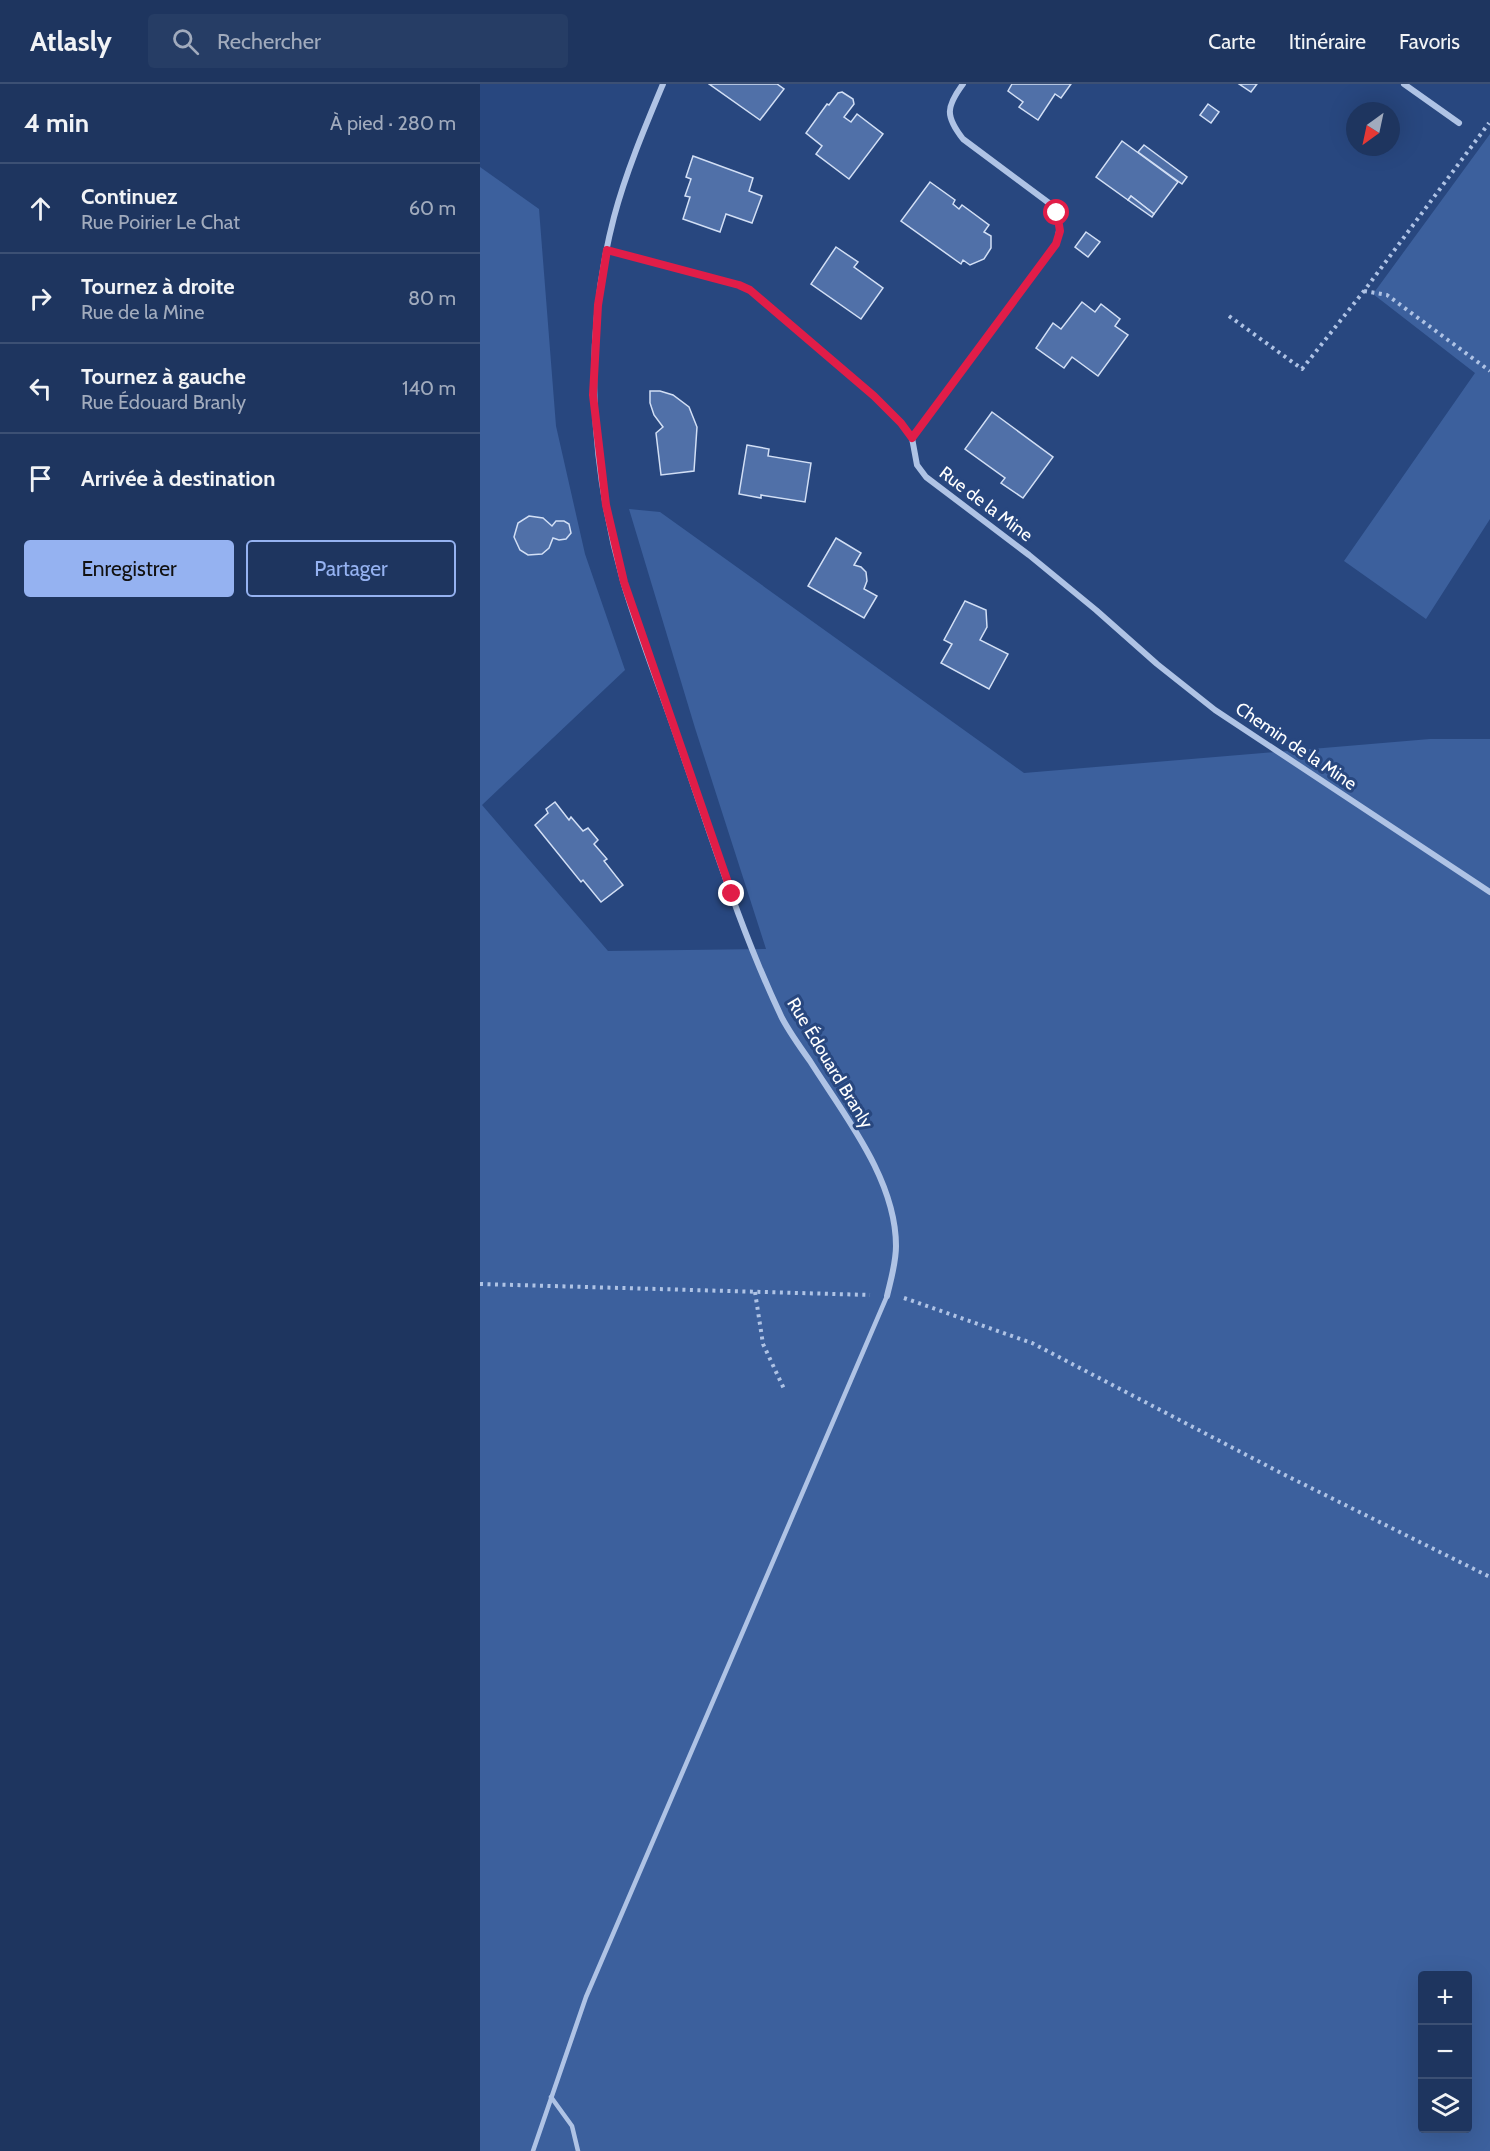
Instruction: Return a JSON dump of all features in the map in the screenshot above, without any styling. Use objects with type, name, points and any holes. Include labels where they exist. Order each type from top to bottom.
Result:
[{"type":"street","name":"Rue Édouard Branly","points":[[663,84],[614,217],[598,305],[593,395],[606,505],[624,582],[732,894],[760,967],[784,1021],[873,1162],[888,1192],[896,1242],[895,1264],[887,1296]]},
{"type":"street","points":[[912,438],[1056,244],[1060,231],[1059,218],[1053,206],[963,139],[954,127],[950,116],[951,100],[963,84]]},
{"type":"street","points":[[1404,84],[1459,123]]},
{"type":"street","name":"Rue de la Mine","points":[[607,250],[739,285],[750,290],[874,396],[901,423],[912,438],[917,465],[926,477],[1029,555],[1096,610]]},
{"type":"street","name":"Chemin de la Mine","points":[[1096,610],[1157,664],[1215,710],[1490,892]]},
{"type":"lane","points":[[533,2151],[586,1996],[887,1296]]},
{"type":"lane","points":[[551,2097],[572,2126],[578,2151]]},
{"type":"path","points":[[1229,316],[1302,369],[1364,291],[1489,123]]},
{"type":"path","points":[[1364,291],[1387,295],[1490,371]]},
{"type":"path","points":[[480,1284],[907,1298],[1032,1343],[1281,1473],[1490,1577]]},
{"type":"path","points":[[755,1292],[763,1344],[785,1390]]},
{"type":"shaded area","points":[[1490,134],[1490,519],[1426,619],[1344,561],[1475,373],[1373,294]]},
{"type":"shaded area","points":[[480,167],[539,209],[556,426],[585,554],[625,670],[482,805],[608,951],[766,949],[695,728],[629,509],[660,512],[1024,773],[1430,739],[1490,739],[1490,2151],[480,2151]]},
{"type":"building","points":[[709,84],[777,84],[784,89],[760,120]]},
{"type":"building","points":[[1012,84],[1071,84],[1061,98],[1055,94],[1038,120],[1019,107],[1023,102],[1008,91]]},
{"type":"building","points":[[1239,84],[1257,84],[1251,92]]},
{"type":"building","points":[[842,92],[853,99],[854,104],[844,117],[851,122],[857,114],[883,134],[849,179],[816,154],[822,146],[806,133],[827,104],[829,105],[838,93]]},
{"type":"building","points":[[1208,104],[1219,112],[1211,123],[1200,115]]},
{"type":"building","points":[[1122,141],[1178,182],[1154,214],[1131,196],[1128,200],[1096,177]]},
{"type":"building","points":[[1144,145],[1187,177],[1182,184],[1138,152]]},
{"type":"building","points":[[693,156],[753,178],[749,191],[762,196],[752,223],[726,214],[720,232],[683,219],[690,197],[685,196],[691,179],[686,177]]},
{"type":"building","points":[[930,182],[955,200],[953,204],[959,209],[962,205],[989,225],[984,232],[991,236],[991,248],[984,259],[970,265],[963,260],[961,264],[901,221]]},
{"type":"building","points":[[1131,196],[1154,214],[1152,217],[1128,200]]},
{"type":"building","points":[[1086,232],[1100,242],[1088,257],[1075,247]]},
{"type":"building","points":[[836,247],[858,262],[854,267],[883,288],[861,319],[811,284]]},
{"type":"building","points":[[1082,302],[1095,312],[1101,304],[1120,319],[1115,326],[1128,335],[1098,376],[1072,357],[1064,368],[1036,348],[1053,323],[1061,329]]},
{"type":"building","points":[[650,391],[673,395],[689,407],[697,427],[694,471],[661,475],[656,433],[663,427],[654,415],[650,403]]},
{"type":"building","points":[[992,412],[1053,457],[1023,498],[1001,483],[1005,478],[965,449]]},
{"type":"building","points":[[747,445],[769,449],[768,456],[811,463],[805,502],[739,494]]},
{"type":"building","points":[[529,516],[543,518],[552,526],[556,521],[564,521],[569,524],[571,533],[566,539],[553,538],[549,548],[542,554],[528,555],[520,550],[514,537],[518,523]]},
{"type":"building","points":[[836,538],[861,553],[854,565],[866,572],[867,581],[864,589],[877,596],[864,618],[808,586]]},
{"type":"building","points":[[965,601],[986,610],[987,627],[980,640],[1008,654],[989,689],[941,663],[952,644],[944,640]]},
{"type":"building","points":[[555,802],[569,820],[571,817],[583,831],[588,828],[598,840],[594,844],[607,859],[604,861],[623,885],[601,902],[583,880],[581,882],[535,825],[548,813],[546,809]]},
{"type":"route","points":[[732,894],[624,582],[606,505],[593,395],[598,305],[607,250],[739,285],[750,290],[874,396],[901,423],[912,438],[1056,244],[1060,231],[1057,213]]}]
